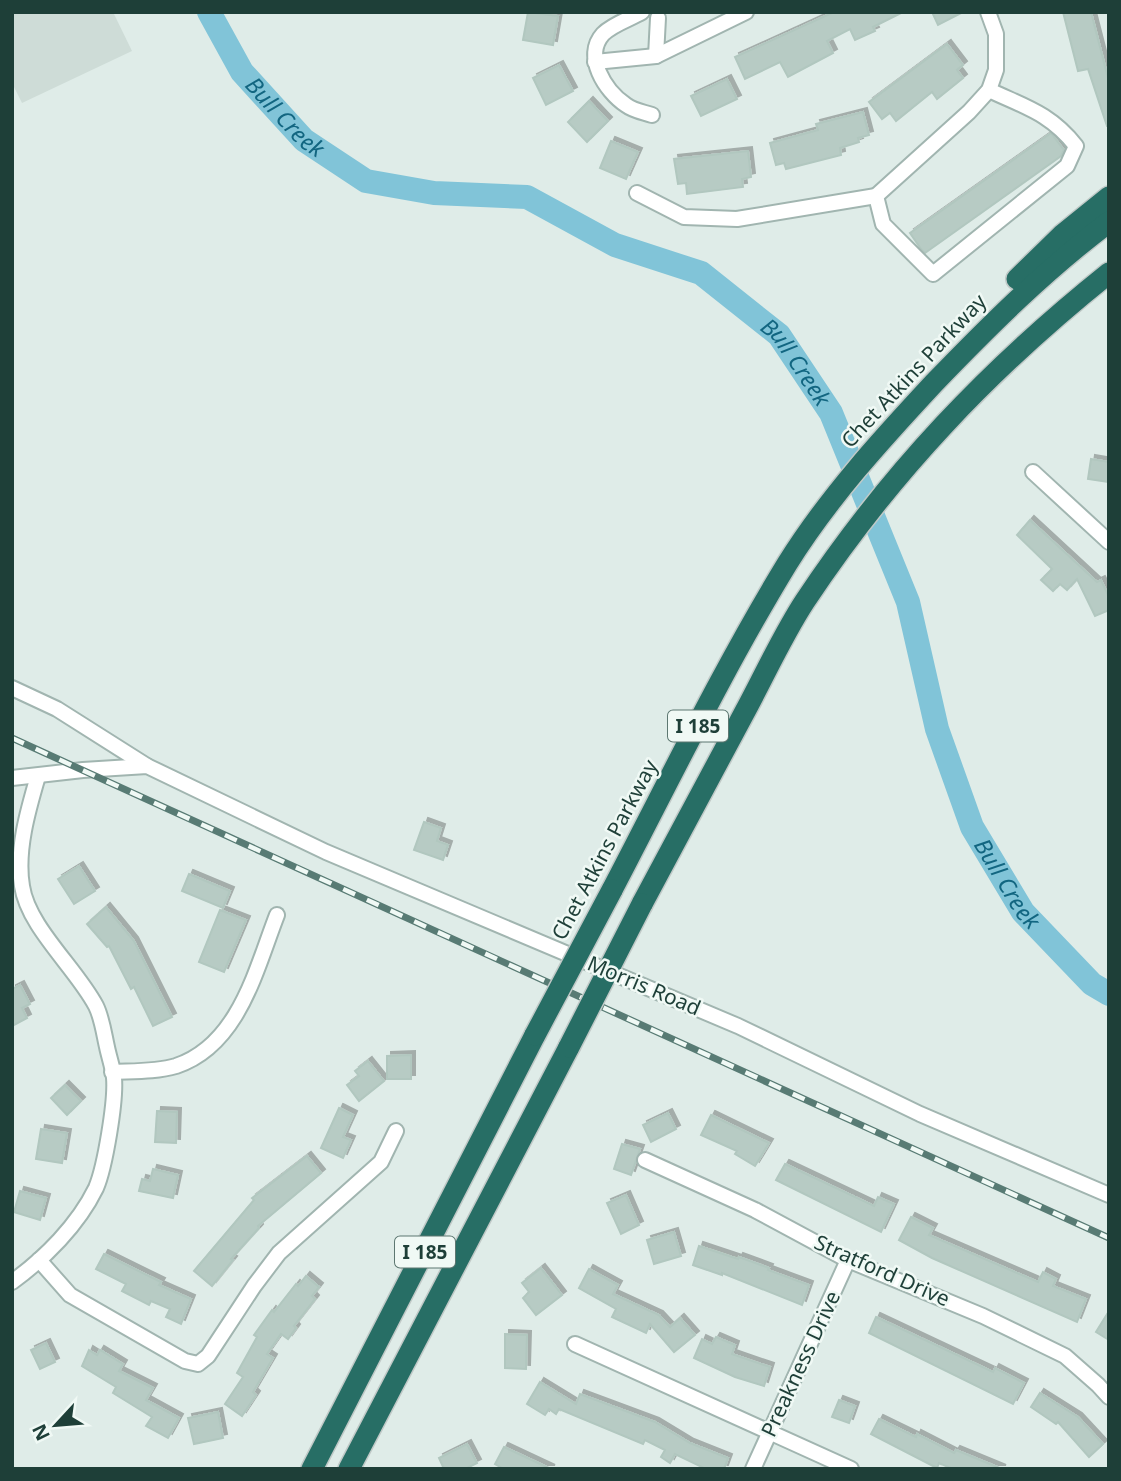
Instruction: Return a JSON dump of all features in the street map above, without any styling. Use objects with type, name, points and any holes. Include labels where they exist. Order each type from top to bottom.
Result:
[{"type":"highway","points":[[919,391],[977,317],[1062,235],[1109,197]]},
{"type":"highway","name":"Chet Atkins Parkway","points":[[312,1469],[722,679],[788,563],[902,401],[919,391],[1045,272],[1109,222]]},
{"type":"highway","name":"I 185","points":[[349,1469],[642,904],[803,604],[860,523],[934,435],[1048,322],[1109,273]]},
{"type":"street","points":[[642,12],[601,36],[595,49],[595,62],[602,78],[624,104],[652,115]]},
{"type":"street","points":[[595,62],[656,56],[746,12]]},
{"type":"street","points":[[637,193],[684,217],[737,219],[876,196],[969,112],[989,90],[996,70],[996,34],[988,12]]},
{"type":"street","points":[[656,56],[661,14]]},
{"type":"street","points":[[876,196],[883,224],[933,274],[1067,166],[1076,146],[1060,127],[1040,114],[989,90]]},
{"type":"street","points":[[1033,472],[1109,542]]},
{"type":"street","points":[[12,688],[57,709],[147,766]]},
{"type":"street","name":"Morris Road","points":[[12,778],[147,766],[326,852],[738,1026],[920,1114],[1109,1195]]},
{"type":"street","points":[[12,1282],[39,1260],[81,1213],[96,1186],[108,1139],[114,1079],[98,1009],[81,981],[30,913],[22,887],[20,862],[38,776]]},
{"type":"street","points":[[112,1072],[177,1066],[199,1054],[223,1035],[243,1001],[277,915]]},
{"type":"street","points":[[39,1260],[70,1294],[186,1361],[198,1364],[208,1356],[279,1253],[382,1163],[396,1131]]},
{"type":"street","name":"Stratford Drive","points":[[645,1160],[755,1210],[848,1260],[983,1316],[1065,1356],[1109,1397]]},
{"type":"street","name":"Preakness Drive","points":[[753,1469],[848,1260]]},
{"type":"street","points":[[575,1344],[851,1469]]},
{"type":"shaded area","points":[[12,12],[113,12],[132,51],[22,103],[12,83]]},
{"type":"building","points":[[528,12],[558,16],[553,45],[523,40]]},
{"type":"building","points":[[834,12],[903,12],[873,27],[875,31],[855,40],[850,29],[827,41],[833,53],[788,77],[780,62],[745,79],[735,57]]},
{"type":"building","points":[[932,12],[963,12],[938,25]]},
{"type":"building","points":[[1063,12],[1091,12],[1109,82],[1109,126],[1088,69],[1078,71]]},
{"type":"building","points":[[947,44],[963,65],[957,70],[963,78],[937,99],[932,92],[896,121],[890,113],[882,119],[869,102]]},
{"type":"building","points":[[559,65],[573,91],[546,105],[533,78]]},
{"type":"building","points":[[727,79],[737,99],[701,116],[691,96]]},
{"type":"building","points":[[589,101],[608,121],[587,142],[568,122]]},
{"type":"building","points":[[863,112],[869,135],[858,138],[859,142],[840,148],[841,155],[786,169],[784,163],[776,165],[770,143],[818,130],[816,124]]},
{"type":"building","points":[[1051,133],[1064,150],[1061,156],[925,253],[921,249],[910,233]]},
{"type":"building","points":[[611,141],[638,152],[626,179],[600,168]]},
{"type":"building","points":[[748,151],[751,177],[742,179],[743,187],[687,194],[686,183],[678,184],[674,159]]},
{"type":"building","points":[[1091,459],[1109,462],[1109,482],[1088,479]]},
{"type":"building","points":[[1030,520],[1097,582],[1101,580],[1109,597],[1109,610],[1095,616],[1077,579],[1067,590],[1060,584],[1053,591],[1041,580],[1052,569],[1017,535]]},
{"type":"building","points":[[424,822],[441,828],[437,841],[448,845],[443,860],[414,850]]},
{"type":"building","points":[[79,866],[95,891],[74,904],[58,879]]},
{"type":"building","points":[[189,874],[230,891],[223,908],[182,891]]},
{"type":"building","points":[[106,907],[134,941],[172,1017],[153,1026],[134,987],[131,989],[109,946],[107,947],[87,924]]},
{"type":"building","points":[[220,910],[246,920],[224,972],[199,962]]},
{"type":"building","points":[[20,985],[30,1004],[22,1008],[27,1018],[12,1026],[12,989]]},
{"type":"building","points":[[411,1055],[411,1079],[387,1079],[387,1056]]},
{"type":"building","points":[[368,1061],[384,1081],[359,1101],[347,1085],[359,1076],[355,1071]]},
{"type":"building","points":[[65,1085],[81,1101],[67,1115],[51,1098]]},
{"type":"building","points":[[339,1108],[353,1115],[343,1137],[351,1140],[343,1158],[321,1148]]},
{"type":"building","points":[[157,1111],[177,1112],[176,1143],[155,1142]]},
{"type":"building","points":[[668,1113],[676,1129],[651,1142],[643,1125]]},
{"type":"building","points":[[711,1115],[769,1143],[755,1166],[735,1154],[737,1151],[701,1135]]},
{"type":"building","points":[[41,1129],[67,1133],[62,1163],[36,1159]]},
{"type":"building","points":[[622,1144],[640,1149],[631,1175],[614,1169]]},
{"type":"building","points":[[307,1156],[321,1173],[258,1226],[212,1286],[194,1271],[254,1200],[252,1198]]},
{"type":"building","points":[[785,1164],[874,1206],[878,1197],[894,1204],[881,1232],[776,1180]]},
{"type":"building","points":[[153,1169],[178,1175],[173,1198],[139,1191],[142,1179],[150,1181]]},
{"type":"building","points":[[20,1191],[46,1198],[40,1220],[14,1212]]},
{"type":"building","points":[[626,1195],[639,1225],[621,1234],[607,1203]]},
{"type":"building","points":[[911,1217],[933,1228],[929,1235],[1038,1282],[1043,1272],[1056,1279],[1053,1286],[1086,1299],[1077,1322],[932,1258],[899,1240]]},
{"type":"building","points":[[674,1232],[681,1256],[654,1264],[647,1240]]},
{"type":"building","points":[[699,1246],[738,1259],[739,1257],[809,1285],[802,1305],[722,1273],[693,1265]]},
{"type":"building","points":[[104,1254],[161,1282],[159,1285],[191,1299],[181,1324],[166,1317],[170,1309],[151,1301],[149,1305],[122,1291],[126,1284],[96,1269]]},
{"type":"building","points":[[541,1268],[562,1295],[536,1315],[523,1298],[529,1292],[522,1283]]},
{"type":"building","points":[[589,1269],[618,1285],[613,1294],[659,1315],[670,1327],[680,1318],[695,1335],[674,1352],[650,1324],[646,1333],[612,1317],[616,1309],[579,1288]]},
{"type":"building","points":[[306,1276],[319,1287],[312,1296],[315,1299],[294,1326],[296,1328],[288,1339],[281,1334],[267,1354],[273,1358],[253,1392],[256,1395],[242,1416],[225,1404],[243,1377],[237,1373],[257,1337],[254,1335],[272,1310],[274,1312],[296,1284],[298,1286]]},
{"type":"building","points":[[1109,1311],[1109,1340],[1096,1332]]},
{"type":"building","points":[[876,1317],[993,1372],[995,1368],[1024,1383],[1013,1404],[869,1333]]},
{"type":"building","points":[[505,1334],[527,1335],[526,1369],[505,1368]]},
{"type":"building","points":[[716,1337],[735,1345],[732,1354],[770,1367],[764,1386],[735,1377],[694,1358],[702,1339],[712,1344]]},
{"type":"building","points":[[46,1343],[55,1362],[40,1369],[31,1350]]},
{"type":"building","points":[[89,1350],[97,1355],[100,1350],[123,1364],[119,1371],[153,1388],[146,1400],[179,1418],[168,1438],[146,1426],[152,1417],[113,1393],[116,1387],[82,1366]]},
{"type":"building","points":[[540,1382],[576,1404],[580,1394],[655,1422],[690,1443],[728,1458],[724,1469],[706,1469],[675,1454],[670,1463],[661,1457],[665,1450],[645,1440],[643,1444],[559,1409],[556,1414],[549,1409],[545,1415],[527,1404]]},
{"type":"building","points":[[1040,1393],[1078,1417],[1103,1444],[1089,1457],[1058,1422],[1056,1424],[1031,1407]]},
{"type":"building","points":[[839,1400],[855,1406],[849,1423],[832,1417]]},
{"type":"building","points":[[218,1412],[223,1438],[194,1444],[188,1418]]},
{"type":"building","points":[[879,1419],[954,1453],[956,1450],[1002,1469],[953,1469],[939,1463],[937,1468],[871,1434]]},
{"type":"building","points":[[467,1444],[477,1463],[465,1469],[444,1469],[439,1458]]},
{"type":"building","points":[[504,1447],[551,1469],[504,1469],[495,1464]]},
{"type":"waterway","name":"Bull Creek","points":[[209,12],[242,72],[304,140],[366,181],[434,193],[527,197],[615,245],[701,273],[779,335],[831,413],[908,602],[937,729],[972,827],[1023,912],[1092,984],[1109,994]]},
{"type":"railway","points":[[12,738],[1109,1238]]}]
